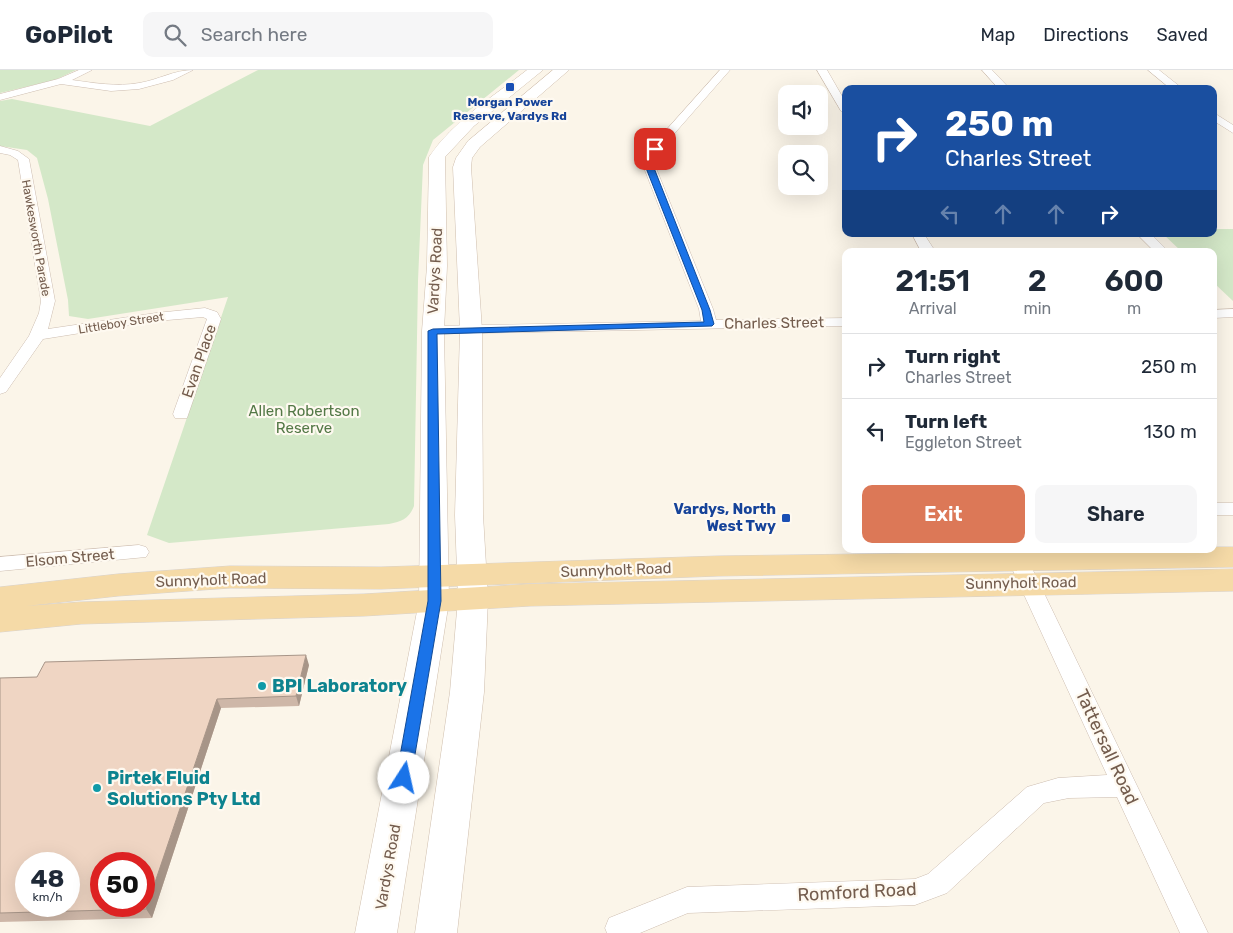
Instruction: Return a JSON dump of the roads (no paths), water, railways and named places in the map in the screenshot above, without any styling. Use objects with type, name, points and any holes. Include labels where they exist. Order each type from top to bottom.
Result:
[{"type":"main road","name":"Vardys Road","points":[[376,933],[435,589],[433,331],[437,258],[438,156],[446,143],[459,131],[536,70]]},
{"type":"main road","name":"Vardys Road","points":[[436,933],[467,692],[473,587],[469,515],[471,330],[462,176],[464,158],[486,132],[562,70]]},
{"type":"main road","name":"Sunnyholt Road","points":[[0,598],[118,585],[230,577],[435,589],[473,587],[530,595],[1024,572],[1233,557]]},
{"type":"main road","name":"Sunnyholt Road","points":[[1024,572],[1233,580]]},
{"type":"main road","name":"Sunnyholt Road","points":[[0,620],[80,613],[354,605],[435,589]]},
{"type":"street","points":[[0,97],[61,81],[87,70]]},
{"type":"street","points":[[61,81],[114,89],[138,88],[162,82],[188,70]]},
{"type":"street","points":[[709,324],[706,310],[650,168],[655,149],[725,70]]},
{"type":"street","points":[[822,70],[842,104]]},
{"type":"street","points":[[987,70],[1001,85]]},
{"type":"street","points":[[1153,70],[1173,85]]},
{"type":"street","points":[[1217,118],[1233,130]]},
{"type":"street","name":"Hawkesworth Parade","points":[[0,149],[14,153],[22,159],[48,301],[47,310],[38,335],[0,389]]},
{"type":"street","points":[[920,237],[926,248]]},
{"type":"street","points":[[1147,237],[1158,248]]},
{"type":"street","name":"Littleboy Street","points":[[38,335],[156,317],[205,312]]},
{"type":"street","name":"Evan Place","points":[[181,414],[214,320],[212,315],[205,312]]},
{"type":"street","name":"Charles Street","points":[[433,331],[842,322]]},
{"type":"street","points":[[1217,509],[1233,509]]},
{"type":"street","name":"Elsom Street","points":[[0,564],[139,552]]},
{"type":"street","name":"Tattersall Road","points":[[1024,572],[1194,933]]},
{"type":"street","name":"Romford Road","points":[[619,928],[687,900],[915,892],[937,884],[1036,795],[1070,786],[1126,786]]},
{"type":"place","name":"Morgan Power Reserve, Vardys Rd","points":[[510,87]]},
{"type":"place","name":"Vardys, North West Twy","points":[[786,518]]},
{"type":"place","name":"BPI Laboratory","points":[[262,686]]},
{"type":"place","name":"Pirtek Fluid Solutions Pty Ltd","points":[[97,788]]},
{"type":"park label","name":"Allen Robertson Reserve","points":[[304,420]]}]
